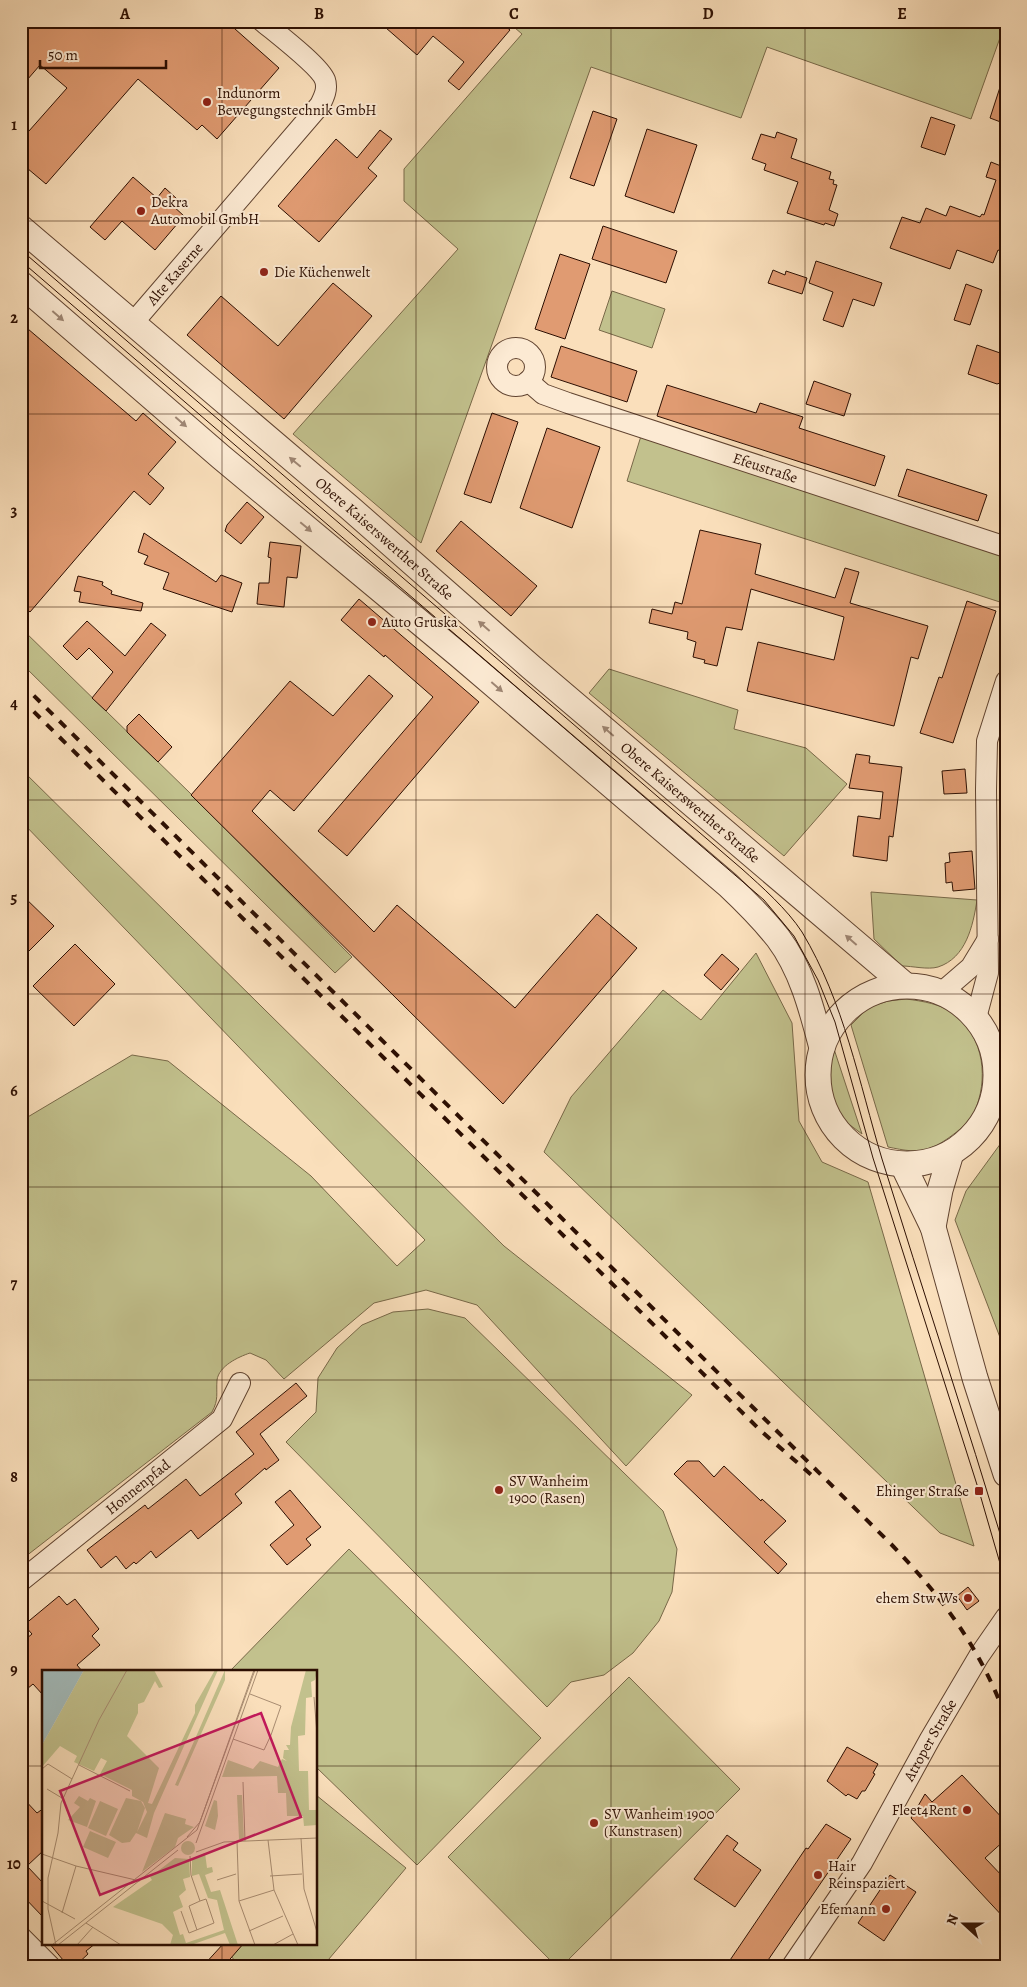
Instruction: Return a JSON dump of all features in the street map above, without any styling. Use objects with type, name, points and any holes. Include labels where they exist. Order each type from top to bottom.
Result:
[{"type":"street","name":"Alte Kaserne","points":[[132,324],[320,106],[326,93],[325,79],[316,68],[262,21]]},
{"type":"street","name":"Obere Kaiserswerther Straße","points":[[21,228],[350,508],[531,667],[905,985]]},
{"type":"street","points":[[21,284],[221,457],[459,655],[728,885],[751,907],[779,939],[802,982],[822,1048]]},
{"type":"street","name":"Efeustraße","points":[[528,381],[542,394],[1006,547]]},
{"type":"street","points":[[976,1018],[988,973],[987,741],[1006,681]]},
{"type":"street","points":[[942,992],[971,967],[989,937]]},
{"type":"street","points":[[905,985],[924,987],[942,992],[961,1003],[976,1018],[989,1038],[1001,1087],[986,1117],[971,1138],[951,1153],[928,1162],[903,1165],[873,1158],[850,1144],[832,1125],[821,1100],[818,1074],[822,1048],[835,1022],[859,999],[881,989],[905,985]]},
{"type":"street","points":[[933,1227],[940,1190],[951,1153]]},
{"type":"street","points":[[903,1165],[933,1227],[975,1378],[1006,1474]]},
{"type":"street","name":"Honnenpfad","points":[[21,1581],[222,1419],[240,1383]]},
{"type":"street","name":"Atroper Straße","points":[[792,1966],[862,1863],[979,1656],[1006,1617]]},
{"type":"street","points":[[21,1937],[50,1966]]},
{"type":"shaded area","points":[[507,21],[1006,21],[971,119],[767,47],[741,118],[591,67],[421,543],[293,434],[458,249],[404,201],[404,169],[522,34]]},
{"type":"shaded area","points":[[612,291],[665,309],[652,348],[599,330]]},
{"type":"shaded area","points":[[641,436],[1006,555],[1006,604],[627,481]]},
{"type":"shaded area","points":[[21,628],[191,794],[352,957],[335,973],[21,663]]},
{"type":"shaded area","points":[[609,669],[738,710],[734,729],[806,748],[847,784],[784,856],[589,693]]},
{"type":"shaded area","points":[[21,769],[504,1246],[692,1395],[626,1466],[477,1305],[426,1290],[374,1303],[284,1379],[266,1360],[250,1353],[225,1366],[218,1375],[216,1400],[212,1412],[21,1560],[21,1121],[132,1055],[168,1061],[311,1176],[397,1266],[425,1240],[21,821]]},
{"type":"shaded area","points":[[871,892],[977,900],[970,930],[962,949],[948,963],[938,967],[902,966],[874,939]]},
{"type":"shaded area","points":[[756,953],[792,1023],[799,1121],[822,1162],[868,1182],[974,1546],[940,1533],[544,1152],[571,1097],[663,990],[701,1020]]},
{"type":"shaded area","points":[[906,999],[938,1006],[956,1015],[973,1036],[981,1060],[982,1073],[979,1100],[974,1113],[962,1127],[933,1147],[911,1151],[888,1147],[851,1025],[869,1007],[888,1001]]},
{"type":"shaded area","points":[[834,1049],[862,1134],[842,1119],[832,1096],[829,1070]]},
{"type":"shaded area","points":[[1006,1132],[1006,1353],[955,1220],[966,1191],[1001,1143]]},
{"type":"shaded area","points":[[428,1309],[465,1318],[663,1511],[677,1549],[672,1592],[659,1621],[633,1653],[604,1675],[571,1682],[547,1707],[286,1442],[316,1412],[318,1378],[337,1348],[362,1325],[393,1312]]},
{"type":"shaded area","points":[[349,1549],[541,1738],[417,1865],[318,1769],[318,1670],[231,1670]]},
{"type":"shaded area","name":"SV Wanheim 1900 (Kunstrasen)","points":[[629,1677],[740,1789],[562,1966],[556,1966],[448,1857]]},
{"type":"shaded area","points":[[318,1797],[406,1868],[323,1966],[239,1966],[231,1956],[242,1944],[318,1944]]},
{"type":"building","name":"Indunorm Bewegungstechnik GmbH","points":[[35,21],[226,21],[279,68],[217,139],[202,125],[197,130],[138,79],[46,184],[21,163],[21,140],[67,88],[40,65],[21,87],[21,38]]},
{"type":"building","points":[[378,21],[499,21],[510,30],[459,90],[448,81],[464,62],[433,36],[417,55]]},
{"type":"building","points":[[1003,78],[1006,79],[1006,124],[990,118]]},
{"type":"building","points":[[593,111],[617,119],[594,186],[570,178]]},
{"type":"building","points":[[931,117],[955,125],[945,155],[921,147]]},
{"type":"building","points":[[647,129],[697,145],[674,213],[625,196]]},
{"type":"building","points":[[380,130],[392,139],[368,168],[377,176],[319,242],[278,206],[336,139],[357,158]]},
{"type":"building","points":[[777,132],[797,139],[791,158],[831,172],[829,179],[834,180],[833,184],[837,185],[829,210],[838,214],[834,226],[825,223],[824,225],[787,213],[798,182],[764,170],[766,164],[752,159],[761,134],[775,138]]},
{"type":"building","points":[[1003,158],[1006,159],[1006,238],[1001,251],[998,250],[993,263],[957,250],[950,269],[890,248],[902,217],[920,223],[926,208],[946,216],[950,206],[980,217],[982,214],[984,215],[996,180],[986,177],[991,162],[1001,166]]},
{"type":"building","name":"Dekra Automobil GmbH","points":[[133,177],[157,198],[165,188],[177,199],[172,205],[184,216],[155,250],[122,221],[105,240],[90,227]]},
{"type":"building","points":[[603,226],[677,251],[666,283],[592,259]]},
{"type":"building","points":[[560,254],[590,264],[565,339],[535,329]]},
{"type":"building","points":[[816,261],[882,283],[874,306],[853,299],[843,327],[823,320],[833,292],[809,283]]},
{"type":"building","points":[[773,270],[785,275],[786,271],[807,278],[802,294],[768,283]]},
{"type":"building","points":[[333,283],[372,316],[284,419],[187,335],[221,296],[278,346]]},
{"type":"building","points":[[966,284],[982,290],[970,325],[954,320]]},
{"type":"building","points":[[21,323],[136,421],[143,413],[176,442],[148,474],[164,488],[150,505],[134,491],[30,612],[21,604]]},
{"type":"building","points":[[977,345],[1006,355],[1006,381],[997,384],[968,374]]},
{"type":"building","points":[[561,346],[637,371],[627,402],[551,377]]},
{"type":"building","points":[[814,381],[851,394],[844,416],[806,404]]},
{"type":"building","points":[[667,385],[756,413],[760,403],[803,417],[799,428],[885,456],[875,486],[657,416]]},
{"type":"building","points":[[492,413],[518,422],[491,503],[464,494]]},
{"type":"building","points":[[547,428],[600,447],[572,528],[520,508]]},
{"type":"building","points":[[907,469],[987,495],[978,521],[898,496]]},
{"type":"building","points":[[247,502],[264,517],[241,544],[225,531],[227,525]]},
{"type":"building","points":[[461,521],[537,586],[511,616],[436,551]]},
{"type":"building","points":[[700,530],[761,544],[755,574],[835,598],[845,568],[859,572],[850,603],[928,626],[918,659],[911,657],[894,726],[747,691],[758,642],[834,660],[844,617],[751,589],[742,630],[726,627],[717,666],[704,663],[705,660],[693,657],[696,642],[687,639],[688,632],[649,623],[652,609],[672,614],[675,602],[682,604]]},
{"type":"building","points":[[144,533],[216,582],[221,575],[242,583],[232,612],[163,589],[169,573],[144,564],[148,556],[138,552]]},
{"type":"building","points":[[270,542],[301,546],[297,578],[287,577],[284,607],[257,604],[259,583],[269,583],[271,558],[268,557]]},
{"type":"building","points":[[78,576],[103,582],[102,585],[112,591],[111,594],[143,603],[141,611],[79,602],[81,592],[74,591]]},
{"type":"building","points":[[359,599],[479,702],[347,856],[318,831],[433,697],[341,620]]},
{"type":"building","points":[[967,601],[996,611],[953,743],[920,733],[939,677],[942,678]]},
{"type":"building","points":[[87,621],[125,656],[151,623],[166,635],[106,711],[92,698],[113,672],[89,648],[77,660],[63,646]]},
{"type":"building","points":[[369,675],[393,696],[294,811],[270,790],[252,811],[374,932],[397,905],[515,1008],[597,914],[637,948],[503,1104],[191,795],[290,681],[333,716]]},
{"type":"building","points":[[139,714],[172,747],[158,762],[127,732],[127,726]]},
{"type":"building","points":[[856,754],[870,756],[869,763],[902,767],[893,837],[889,836],[887,861],[853,856],[858,816],[880,819],[883,792],[849,788]]},
{"type":"building","points":[[965,769],[967,793],[944,794],[942,771]]},
{"type":"building","points":[[972,851],[975,889],[953,891],[952,882],[946,883],[945,863],[950,862],[949,853]]},
{"type":"building","points":[[21,894],[54,926],[21,959]]},
{"type":"building","points":[[75,944],[115,984],[74,1026],[33,986]]},
{"type":"building","points":[[722,954],[739,969],[721,990],[704,975]]},
{"type":"building","points":[[296,1383],[307,1396],[260,1434],[279,1460],[266,1470],[265,1468],[235,1494],[242,1503],[198,1539],[191,1530],[156,1558],[151,1551],[136,1564],[134,1562],[126,1569],[116,1556],[101,1568],[87,1550],[145,1505],[148,1509],[186,1479],[200,1496],[254,1454],[236,1432]]},
{"type":"building","points":[[687,1461],[699,1461],[714,1477],[724,1466],[761,1501],[762,1499],[786,1521],[764,1542],[787,1564],[778,1574],[674,1474]]},
{"type":"building","points":[[290,1490],[321,1527],[306,1539],[311,1545],[287,1565],[270,1545],[294,1525],[275,1502]]},
{"type":"building","name":"ehem Stw Ws","points":[[968,1587],[979,1601],[967,1610],[957,1596]]},
{"type":"building","points":[[59,1596],[67,1605],[75,1599],[99,1629],[92,1636],[100,1645],[77,1665],[81,1670],[42,1670],[42,1694],[33,1684],[21,1694],[21,1643],[32,1634],[24,1625]]},
{"type":"building","points":[[847,1747],[878,1764],[873,1773],[875,1774],[865,1791],[862,1791],[857,1799],[848,1794],[846,1796],[827,1781]]},
{"type":"building","points":[[962,1775],[1006,1822],[1006,1839],[985,1858],[1006,1880],[1006,1920],[911,1818],[925,1794],[932,1802]]},
{"type":"building","points":[[21,1796],[37,1813],[42,1809],[42,1852],[27,1866],[42,1882],[42,1916],[21,1894]]},
{"type":"building","points":[[826,1824],[851,1839],[764,1966],[726,1966],[806,1848],[808,1849]]},
{"type":"building","points":[[727,1835],[738,1843],[733,1850],[761,1870],[735,1907],[694,1879]]},
{"type":"building","points":[[890,1875],[916,1892],[884,1941],[858,1923]]},
{"type":"building","points":[[50,1944],[95,1944],[86,1951],[88,1954],[75,1966],[68,1966]]},
{"type":"building","points":[[223,1944],[243,1944],[224,1966],[203,1966]]},
{"type":"tram line","points":[[21,250],[742,869],[796,923],[817,959],[840,1014],[882,1159],[1006,1553]]},
{"type":"tram line","points":[[21,261],[764,900],[794,936],[818,980],[835,1022],[873,1158],[979,1491],[1006,1584]]},
{"type":"railway","points":[[21,683],[891,1544],[927,1584],[958,1624],[984,1668],[1006,1718]]},
{"type":"railway","points":[[21,699],[761,1431],[815,1478]]},
{"type":"place","name":"Indunorm Bewegungstechnik GmbH","points":[[207,102]]},
{"type":"place","name":"Dekra Automobil GmbH","points":[[141,211]]},
{"type":"place","name":"Die Küchenwelt","points":[[264,272]]},
{"type":"place","name":"Auto Gruska","points":[[372,622]]},
{"type":"place","name":"SV Wanheim 1900 (Rasen)","points":[[499,1490]]},
{"type":"place","name":"Ehinger Straße","points":[[979,1491]]},
{"type":"place","name":"ehem Stw Ws","points":[[968,1598]]},
{"type":"place","name":"Fleet4Rent","points":[[967,1810]]},
{"type":"place","name":"SV Wanheim 1900 (Kunstrasen)","points":[[594,1823]]},
{"type":"place","name":"Hair Reinspaziert","points":[[818,1875]]},
{"type":"place","name":"Efemann","points":[[886,1909]]}]
